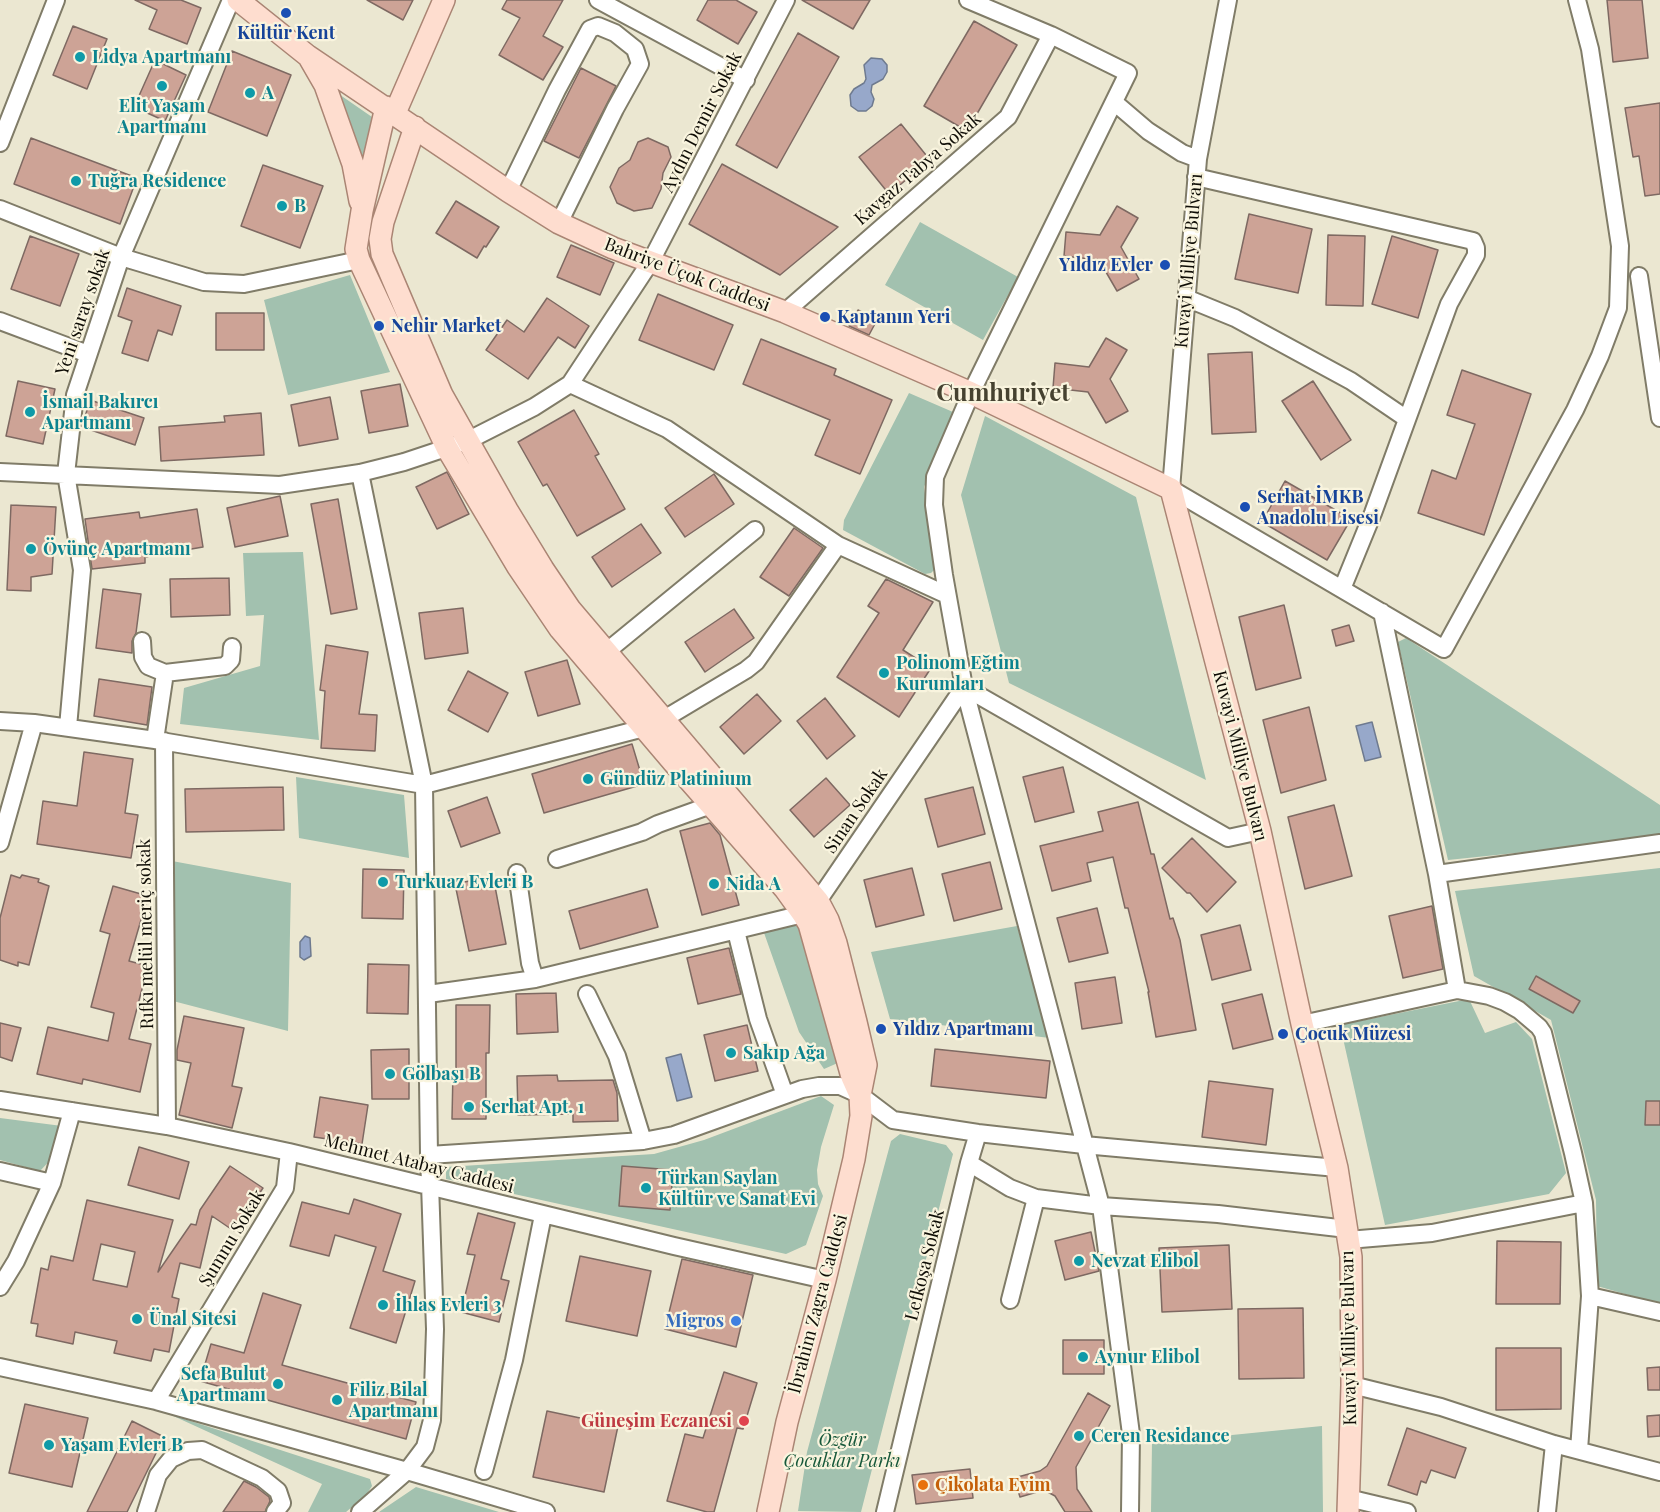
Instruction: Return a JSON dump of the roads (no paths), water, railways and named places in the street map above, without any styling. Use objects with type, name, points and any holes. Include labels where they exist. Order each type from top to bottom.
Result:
[{"type":"main road","name":"Bahriye Üçok Caddesi","points":[[238,0],[308,56],[559,223],[613,248],[784,312],[971,393],[1171,489]]},
{"type":"main road","points":[[444,0],[390,110],[362,211],[356,249],[359,260],[457,445],[518,567],[560,629],[784,889],[811,907]]},
{"type":"main road","points":[[308,56],[325,84],[353,164],[362,211]]},
{"type":"main road","points":[[415,127],[383,222],[380,239],[382,254],[442,395],[457,445],[570,609],[664,719],[811,907]]},
{"type":"main road","name":"Kuvayi Milliye Bulvarı","points":[[1171,489],[1260,831],[1302,1024],[1337,1168],[1351,1257],[1352,1385],[1348,1505]]},
{"type":"main road","name":"İbrahim Zagra Caddesi","points":[[768,1512],[786,1422],[825,1280],[854,1160],[861,1116],[860,1095],[866,1065],[836,943],[828,920],[811,907]]},
{"type":"street","points":[[0,143],[56,0]]},
{"type":"street","name":"Yeni saray sokak","points":[[68,727],[82,570],[66,474],[75,395],[121,256],[231,0]]},
{"type":"street","points":[[598,0],[746,80]]},
{"type":"street","name":"Aydın Demir Sokak","points":[[570,384],[651,261],[786,0]]},
{"type":"street","name":"Kuvayi Milliye Bulvarı","points":[[1171,489],[1198,159],[1228,0]]},
{"type":"street","points":[[1171,489],[1444,649],[1575,410],[1600,356],[1618,308],[1620,246],[1590,50],[1577,0]]},
{"type":"street","points":[[972,1],[1051,35],[1128,73],[971,393],[935,477],[934,505],[947,595],[964,687],[1101,1206],[1131,1434],[1130,1512]]},
{"type":"street","points":[[508,191],[557,90],[590,29],[598,26],[615,33],[635,48],[640,64],[559,223]]},
{"type":"street","name":"Kavgaz Tabya Sokak","points":[[784,312],[1008,117],[1051,35]]},
{"type":"street","points":[[1114,102],[1148,130],[1182,153],[1198,159]]},
{"type":"street","points":[[1196,177],[1473,241],[1476,248],[1476,255],[1449,304],[1373,513],[1342,589]]},
{"type":"street","points":[[0,209],[121,256],[204,282],[244,284],[359,260]]},
{"type":"street","points":[[1639,276],[1660,418]]},
{"type":"street","points":[[1186,298],[1235,318],[1352,381],[1407,419]]},
{"type":"street","points":[[0,321],[88,354]]},
{"type":"street","points":[[0,472],[280,485],[360,473],[457,445],[534,407],[570,384],[668,429],[838,545],[947,595]]},
{"type":"street","points":[[360,473],[424,784],[429,1155],[435,1329],[432,1420],[425,1447],[407,1471],[360,1512]]},
{"type":"street","points":[[606,652],[755,530]]},
{"type":"street","points":[[664,719],[756,662],[838,545]]},
{"type":"street","points":[[1382,612],[1437,874],[1457,990]]},
{"type":"street","points":[[142,641],[143,657],[148,666],[165,673],[225,666],[231,660],[232,647]]},
{"type":"street","name":"Rıfkı melül meriç sokak","points":[[165,673],[159,740],[167,1126]]},
{"type":"street","points":[[964,687],[1228,838],[1260,831]]},
{"type":"street","name":"Sinan Sokak","points":[[811,907],[964,687]]},
{"type":"street","points":[[0,721],[68,727],[159,740],[424,784],[644,728]]},
{"type":"street","points":[[0,843],[34,723]]},
{"type":"street","points":[[557,859],[642,832],[711,805]]},
{"type":"street","points":[[1437,874],[1660,843]]},
{"type":"street","points":[[517,873],[530,963],[535,979]]},
{"type":"street","points":[[428,994],[535,979],[736,931],[811,907]]},
{"type":"street","points":[[736,931],[758,1019],[785,1095]]},
{"type":"street","points":[[1302,1024],[1457,990],[1489,996],[1505,1002],[1539,1027],[1543,1033],[1584,1203],[1590,1296],[1579,1450]]},
{"type":"street","points":[[587,994],[617,1056],[644,1141]]},
{"type":"street","points":[[429,1155],[644,1141],[674,1135],[785,1095],[819,1086],[840,1086],[860,1095],[893,1120],[978,1133],[1084,1145],[1337,1168]]},
{"type":"street","name":"Mehmet Atabay Caddesi","points":[[0,1100],[167,1126],[289,1152],[543,1215],[825,1280]]},
{"type":"street","points":[[0,1287],[16,1261],[52,1183],[72,1111]]},
{"type":"street","name":"Lefkoşa Sokak","points":[[885,1512],[978,1133]]},
{"type":"street","name":"Şumnu Sokak","points":[[156,1401],[285,1188],[289,1152]]},
{"type":"street","points":[[969,1163],[1010,1188],[1036,1198],[1101,1206],[1218,1214],[1347,1234],[1432,1233],[1584,1203]]},
{"type":"street","points":[[0,1171],[52,1183]]},
{"type":"street","points":[[1010,1300],[1036,1198]]},
{"type":"street","points":[[484,1471],[514,1360],[543,1215]]},
{"type":"street","points":[[1590,1296],[1660,1312]]},
{"type":"street","points":[[0,1367],[156,1401],[546,1512]]},
{"type":"street","points":[[1352,1385],[1441,1407],[1554,1444],[1660,1472]]},
{"type":"street","points":[[1547,1512],[1554,1444]]},
{"type":"street","points":[[146,1512],[158,1475],[171,1459],[188,1451],[202,1450],[262,1478],[278,1491],[282,1503],[275,1512]]},
{"type":"street","points":[[1348,1505],[1407,1512]]},
{"type":"water","points":[[871,58],[882,59],[887,65],[887,72],[883,79],[872,85],[871,92],[874,99],[872,106],[866,111],[858,111],[851,106],[850,95],[854,89],[864,83],[866,79],[864,65]]},
{"type":"water","points":[[1372,722],[1381,757],[1365,761],[1356,726]]},
{"type":"water","points":[[305,936],[310,938],[311,956],[304,960],[300,957],[300,942]]},
{"type":"water","points":[[681,1054],[692,1097],[677,1101],[666,1058]]},
{"type":"place","name":"Kültür Kent","points":[[286,13]]},
{"type":"place","name":"Lidya Apartmanı","points":[[80,57]]},
{"type":"place","name":"Elit Yaşam Apartmanı","points":[[162,86]]},
{"type":"place","name":"A","points":[[250,93]]},
{"type":"place","name":"Tuğra Residence","points":[[76,181]]},
{"type":"place","name":"B","points":[[282,206]]},
{"type":"place","name":"Yıldız Evler","points":[[1165,265]]},
{"type":"place","name":"Kaptanın Yeri","points":[[825,317]]},
{"type":"place","name":"Nehir Market","points":[[379,326]]},
{"type":"place","name":"İsmail Bakırcı Apartmanı","points":[[30,412]]},
{"type":"place","name":"Serhat İMKB Anadolu Lisesi","points":[[1245,507]]},
{"type":"place","name":"Övünç Apartmanı","points":[[31,549]]},
{"type":"place","name":"Polinom Eğtim Kurumları","points":[[884,673]]},
{"type":"place","name":"Gündüz Platinium","points":[[588,779]]},
{"type":"place","name":"Turkuaz Evleri B","points":[[383,882]]},
{"type":"place","name":"Nida A","points":[[714,884]]},
{"type":"place","name":"Yıldız Apartmanı","points":[[881,1029]]},
{"type":"place","name":"Çocuk Müzesi","points":[[1283,1034]]},
{"type":"place","name":"Sakıp Ağa","points":[[731,1053]]},
{"type":"place","name":"Gölbaşı B","points":[[390,1074]]},
{"type":"place","name":"Serhat Apt. 1","points":[[469,1107]]},
{"type":"place","name":"Türkan Saylan Kültür ve Sanat Evi","points":[[646,1188]]},
{"type":"place","name":"Nevzat Elibol","points":[[1079,1261]]},
{"type":"place","name":"İhlas Evleri 3","points":[[383,1305]]},
{"type":"place","name":"Ünal Sitesi","points":[[137,1319]]},
{"type":"place","name":"Migros","points":[[736,1321]]},
{"type":"place","name":"Aynur Elibol","points":[[1083,1357]]},
{"type":"place","name":"Sefa Bulut Apartmanı","points":[[278,1384]]},
{"type":"place","name":"Filiz Bilal Apartmanı","points":[[337,1400]]},
{"type":"place","name":"Güneşim Eczanesi","points":[[744,1421]]},
{"type":"place","name":"Ceren Residance","points":[[1079,1436]]},
{"type":"place","name":"Yaşam Evleri B","points":[[49,1445]]},
{"type":"place","name":"Çikolata Evim","points":[[923,1485]]},
{"type":"district","name":"Cumhuriyet","points":[[1003,394]]},
{"type":"park label","name":"Özgür Çocuklar Parkı","points":[[842,1450]]}]
